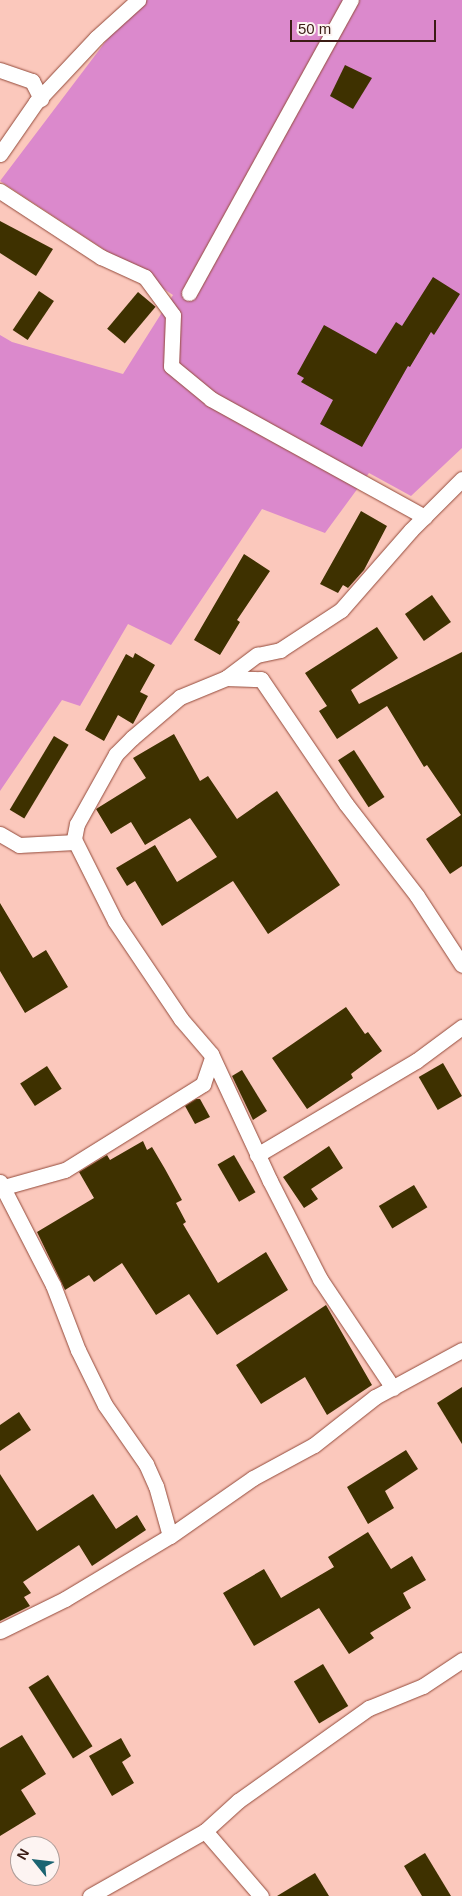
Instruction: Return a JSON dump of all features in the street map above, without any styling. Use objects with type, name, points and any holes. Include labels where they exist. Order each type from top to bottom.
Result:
[{"type":"street","points":[[0,154],[41,99],[96,38],[138,0]]},
{"type":"street","points":[[189,293],[351,0]]},
{"type":"street","points":[[0,70],[32,81],[41,99]]},
{"type":"street","points":[[0,190],[101,257],[145,277],[173,315],[171,366],[210,399],[425,517]]},
{"type":"street","points":[[393,1388],[320,1278],[257,1155],[212,1058],[181,1018],[115,921],[75,842],[77,824],[116,754],[180,697],[226,678],[257,655],[280,650],[340,610],[425,517],[462,480]]},
{"type":"street","points":[[261,680],[271,652]]},
{"type":"street","points":[[226,678],[261,680]]},
{"type":"street","points":[[261,680],[346,804],[417,896],[462,964]]},
{"type":"street","points":[[0,834],[19,844],[75,842]]},
{"type":"street","points":[[257,1155],[416,1061],[462,1027]]},
{"type":"street","points":[[170,1536],[156,1486],[146,1464],[105,1405],[78,1350],[53,1285],[15,1215],[2,1184],[65,1170],[204,1084],[212,1058]]},
{"type":"street","points":[[204,1084],[229,1093]]},
{"type":"street","points":[[0,1631],[65,1599],[170,1536],[253,1478],[314,1445],[375,1397],[462,1350]]},
{"type":"street","points":[[90,1896],[205,1831],[238,1801],[369,1708],[424,1686],[462,1660]]},
{"type":"street","points":[[205,1831],[261,1896]]},
{"type":"shaded area","points":[[137,0],[462,0],[462,448],[411,496],[369,473],[325,533],[262,509],[171,645],[128,624],[80,706],[62,700],[0,791],[0,335],[12,342],[123,374],[173,295],[0,181]]},
{"type":"building","points":[[345,65],[372,78],[353,109],[330,96]]},
{"type":"building","points":[[0,221],[53,249],[36,276],[0,253]]},
{"type":"building","points":[[433,277],[460,294],[434,335],[431,332],[410,367],[408,366],[362,447],[320,424],[333,400],[301,382],[304,378],[297,374],[324,325],[376,354],[396,322],[402,326]]},
{"type":"building","points":[[39,291],[54,301],[28,340],[13,330]]},
{"type":"building","points":[[138,292],[156,307],[125,344],[107,329]]},
{"type":"building","points":[[361,511],[387,526],[364,570],[348,588],[343,585],[338,593],[320,584]]},
{"type":"building","points":[[244,554],[270,571],[237,620],[240,622],[220,655],[194,640]]},
{"type":"building","points":[[432,595],[451,622],[424,641],[405,614]]},
{"type":"building","points":[[377,627],[398,658],[351,690],[359,704],[462,652],[462,866],[450,874],[426,839],[461,815],[427,765],[424,767],[387,706],[337,739],[319,711],[327,706],[305,673]]},
{"type":"building","points":[[135,653],[155,665],[140,692],[148,696],[133,724],[118,715],[104,741],[85,730],[126,654],[133,658]]},
{"type":"building","points":[[174,734],[200,781],[208,776],[237,819],[277,791],[340,885],[268,934],[233,881],[162,926],[135,881],[127,886],[116,868],[155,845],[177,882],[217,857],[190,818],[145,845],[131,822],[111,834],[96,809],[146,778],[133,758]]},
{"type":"building","points":[[54,736],[69,745],[24,818],[10,810]]},
{"type":"building","points":[[354,750],[384,797],[369,807],[338,760]]},
{"type":"building","points":[[0,903],[33,958],[46,950],[68,987],[25,1013],[0,971]]},
{"type":"building","points":[[346,1007],[365,1034],[368,1032],[382,1051],[351,1074],[353,1078],[307,1109],[272,1058]]},
{"type":"building","points":[[443,1063],[462,1096],[438,1110],[419,1077]]},
{"type":"building","points":[[47,1066],[62,1089],[35,1106],[20,1083]]},
{"type":"building","points":[[242,1070],[267,1111],[253,1120],[232,1076]]},
{"type":"building","points":[[196,1099],[200,1099],[210,1117],[195,1124],[185,1106]]},
{"type":"building","points":[[143,1141],[147,1150],[152,1147],[182,1200],[176,1203],[186,1222],[183,1224],[218,1283],[266,1252],[288,1290],[217,1335],[189,1294],[156,1315],[122,1263],[94,1282],[89,1275],[65,1290],[37,1232],[94,1198],[79,1172],[107,1155],[110,1160]]},
{"type":"building","points":[[329,1146],[343,1168],[311,1189],[318,1199],[304,1208],[283,1177]]},
{"type":"building","points":[[234,1155],[255,1192],[239,1202],[218,1164]]},
{"type":"building","points":[[414,1185],[427,1207],[392,1228],[379,1206]]},
{"type":"building","points":[[326,1305],[372,1385],[327,1415],[305,1377],[261,1404],[236,1365]]},
{"type":"building","points":[[462,1387],[462,1444],[437,1403]]},
{"type":"building","points":[[19,1412],[31,1430],[0,1451],[0,1425]]},
{"type":"building","points":[[406,1450],[418,1469],[385,1491],[394,1508],[368,1524],[347,1487]]},
{"type":"building","points":[[0,1474],[37,1531],[93,1494],[116,1529],[137,1515],[146,1530],[92,1566],[79,1545],[23,1582],[31,1593],[24,1597],[30,1606],[0,1621]]},
{"type":"building","points":[[368,1532],[391,1569],[412,1556],[426,1580],[403,1593],[411,1608],[370,1633],[374,1638],[349,1654],[319,1608],[254,1646],[223,1593],[264,1569],[281,1598],[334,1567],[328,1557]]},
{"type":"building","points":[[323,1664],[348,1706],[319,1724],[294,1682]]},
{"type":"building","points":[[48,1675],[93,1746],[73,1758],[28,1687]]},
{"type":"building","points":[[22,1735],[46,1774],[21,1790],[36,1814],[0,1836],[0,1748]]},
{"type":"building","points":[[121,1738],[131,1756],[122,1762],[134,1783],[112,1796],[89,1756]]},
{"type":"building","points":[[425,1853],[451,1896],[422,1896],[404,1866]]},
{"type":"building","points":[[315,1873],[329,1896],[277,1896]]}]
